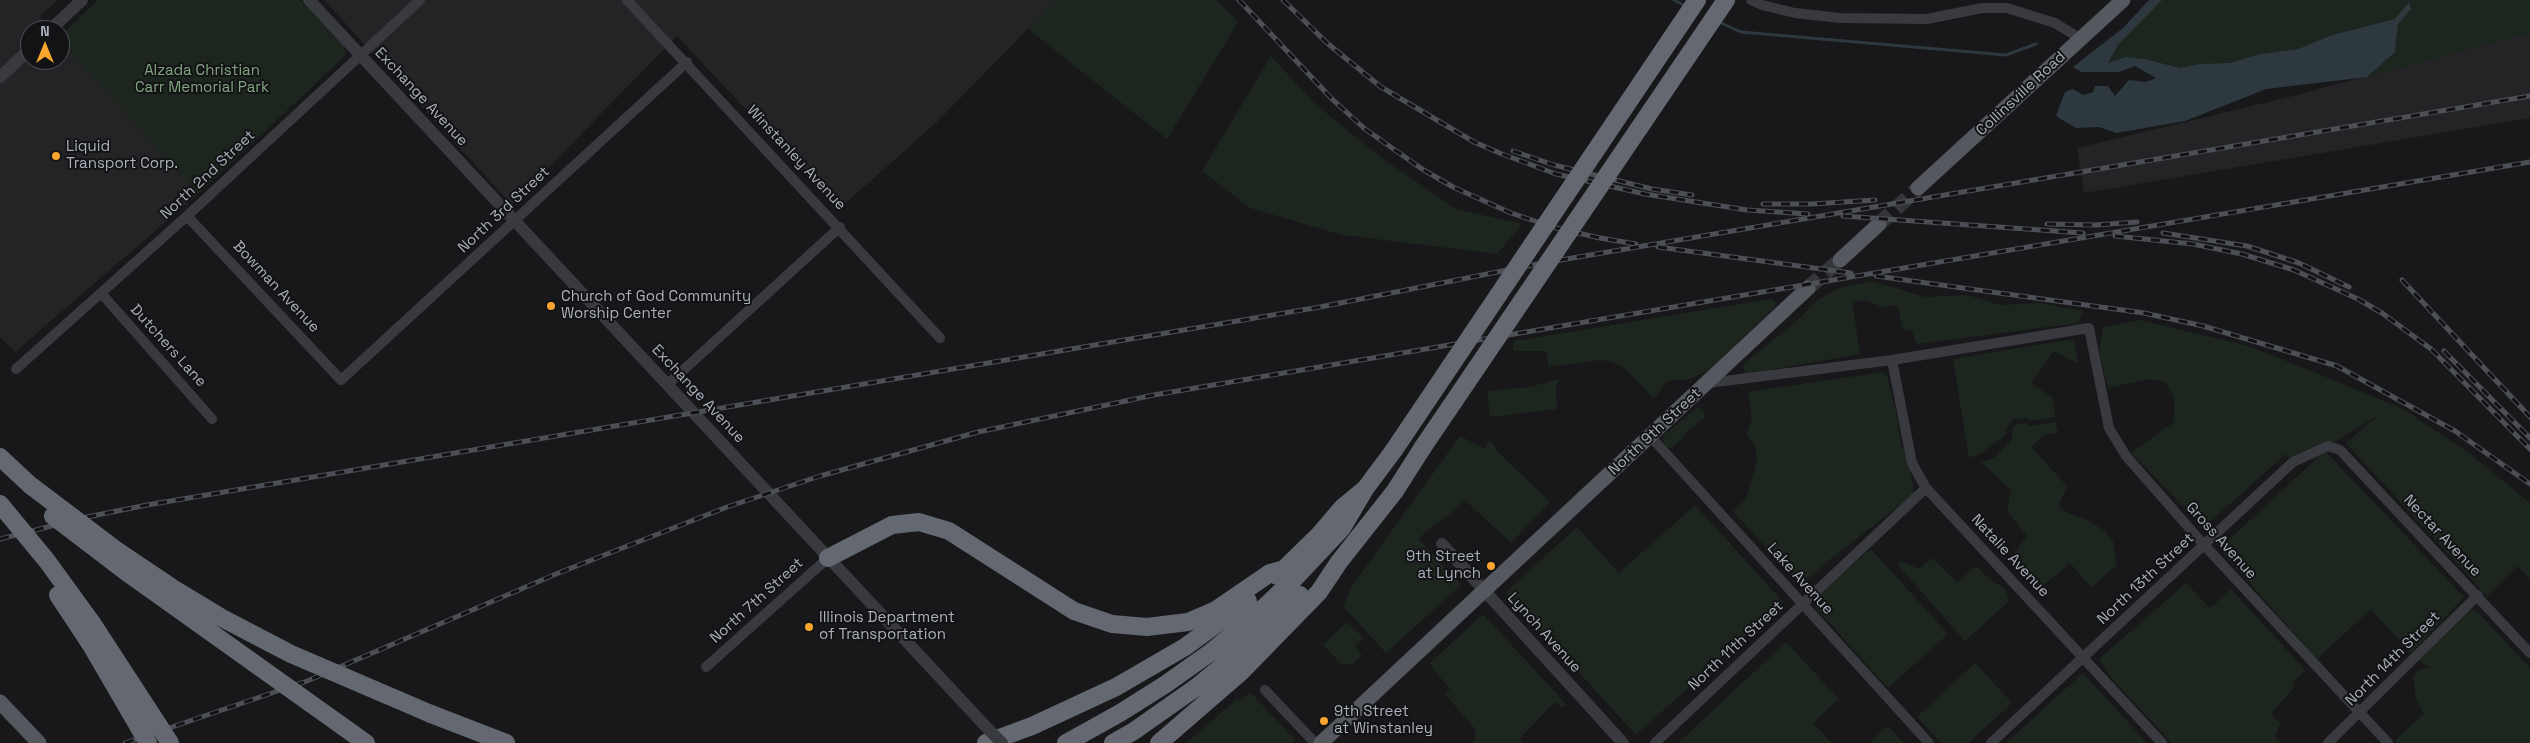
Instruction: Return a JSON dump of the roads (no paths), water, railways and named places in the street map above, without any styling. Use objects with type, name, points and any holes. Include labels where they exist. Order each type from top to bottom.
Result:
[{"type":"highway","points":[[1066,743],[1151,694],[1240,629],[1294,579],[1342,528],[1366,489],[1697,0]]},
{"type":"highway","points":[[1159,743],[1201,708],[1300,613],[1319,592],[1339,562],[1395,491],[1726,0]]},
{"type":"highway","points":[[0,457],[30,484],[116,550],[174,589],[222,618],[299,658],[431,714],[506,743]]},
{"type":"highway","points":[[0,472],[82,540],[366,743]]},
{"type":"highway","points":[[987,736],[1032,726],[1116,687],[1185,647],[1238,610],[1285,569],[1342,508],[1366,489]]},
{"type":"highway","points":[[0,504],[47,561],[92,623],[170,743]]},
{"type":"highway","points":[[0,519],[66,608],[148,743]]},
{"type":"highway","points":[[828,558],[892,525],[920,522],[949,531],[1074,611],[1112,624],[1147,627],[1188,622],[1216,610],[1270,573],[1285,569]]},
{"type":"highway","points":[[1113,743],[1134,731],[1198,686],[1254,640],[1311,584],[1339,562]]},
{"type":"highway","points":[[1175,743],[1201,708]]},
{"type":"main road","name":"Collinsville Road","points":[[1918,188],[2123,0]]},
{"type":"main road","points":[[1840,260],[1879,224]]},
{"type":"main road","points":[[1708,383],[1808,288]]},
{"type":"main road","name":"North 9th Street","points":[[1321,743],[1708,383]]},
{"type":"main road","points":[[0,702],[39,743]]},
{"type":"street","points":[[61,20],[82,0]]},
{"type":"street","name":"Exchange Avenue","points":[[309,0],[668,384],[828,558],[987,736],[1002,743]]},
{"type":"street","name":"North 2nd Street","points":[[16,370],[187,216],[420,0]]},
{"type":"street","name":"Winstanley Avenue","points":[[627,0],[840,227],[940,338]]},
{"type":"street","points":[[1751,0],[1762,5],[1795,13],[1856,18],[1927,19],[1982,8],[2007,8],[2055,23],[2081,39]]},
{"type":"street","points":[[0,77],[20,58]]},
{"type":"street","name":"North 3rd Street","points":[[341,380],[687,62]]},
{"type":"street","name":"Bowman Avenue","points":[[187,216],[341,380]]},
{"type":"street","points":[[668,384],[840,227]]},
{"type":"street","name":"Dutchers Lane","points":[[101,293],[212,419]]},
{"type":"street","name":"North 9th Street","points":[[1708,383],[1892,360],[2088,328]]},
{"type":"street","name":"Gross Avenue","points":[[2088,328],[2109,428],[2126,456],[2204,546],[2388,743]]},
{"type":"street","name":"Natalie Avenue","points":[[1892,360],[1912,463],[1926,488],[2162,743]]},
{"type":"street","name":"Lake Avenue","points":[[1650,436],[1929,743]]},
{"type":"street","name":"North 13th Street","points":[[1991,743],[2293,462],[2328,446]]},
{"type":"street","name":"Nectar Avenue","points":[[2328,446],[2340,450],[2530,653]]},
{"type":"street","name":"North 11th Street","points":[[1655,743],[1926,488]]},
{"type":"street","name":"Lynch Avenue","points":[[1442,544],[1623,743]]},
{"type":"street","name":"North 7th Street","points":[[706,666],[828,558]]},
{"type":"street","name":"North 14th Street","points":[[2328,743],[2478,596]]},
{"type":"street","points":[[1265,690],[1315,743]]},
{"type":"waterway","points":[[1674,0],[1687,7]]},
{"type":"waterway","points":[[1717,21],[1741,32],[2006,55],[2036,44]]},
{"type":"tunnel","points":[[1879,224],[1918,188]]},
{"type":"tunnel","points":[[1808,288],[1840,260]]},
{"type":"railway","points":[[1239,0],[1332,99],[1365,129],[1422,169],[1453,187],[1511,213],[1556,228],[1636,244]]},
{"type":"railway","points":[[1283,0],[1327,43],[1381,87],[1474,142],[1502,154],[1556,174],[1645,194],[1747,210],[1808,214]]},
{"type":"railway","points":[[0,539],[87,517],[147,505],[1320,307],[1543,263],[2530,96]]},
{"type":"railway","points":[[1513,151],[1554,165],[1652,189],[1692,195]]},
{"type":"railway","points":[[125,743],[307,681],[556,574],[727,507],[820,476],[978,432],[1154,395],[2530,162]]},
{"type":"railway","points":[[1763,204],[1812,204],[1875,200]]},
{"type":"railway","points":[[1843,216],[2083,233]]},
{"type":"railway","points":[[2047,224],[2096,225],[2137,222]]},
{"type":"railway","points":[[2163,233],[2247,246],[2299,263],[2349,287]]},
{"type":"railway","points":[[2115,236],[2193,244],[2242,254],[2294,270],[2358,299],[2382,313],[2431,349],[2530,449]]},
{"type":"railway","points":[[1658,247],[1851,273]]},
{"type":"railway","points":[[1876,276],[2144,313],[2203,326],[2337,366],[2455,431],[2530,484]]},
{"type":"railway","points":[[2402,280],[2530,417]]},
{"type":"railway","points":[[2444,351],[2530,438]]},
{"type":"place","name":"Liquid Transport Corp.","points":[[56,156]]},
{"type":"place","name":"Church of God Community Worship Center","points":[[551,306]]},
{"type":"place","name":"9th Street at Lynch","points":[[1491,566]]},
{"type":"place","name":"Illinois Department of Transportation","points":[[809,627]]},
{"type":"place","name":"9th Street at Winstanley","points":[[1324,721]]},
{"type":"park label","name":"Alzada Christian Carr Memorial Park","points":[[202,80]]}]
